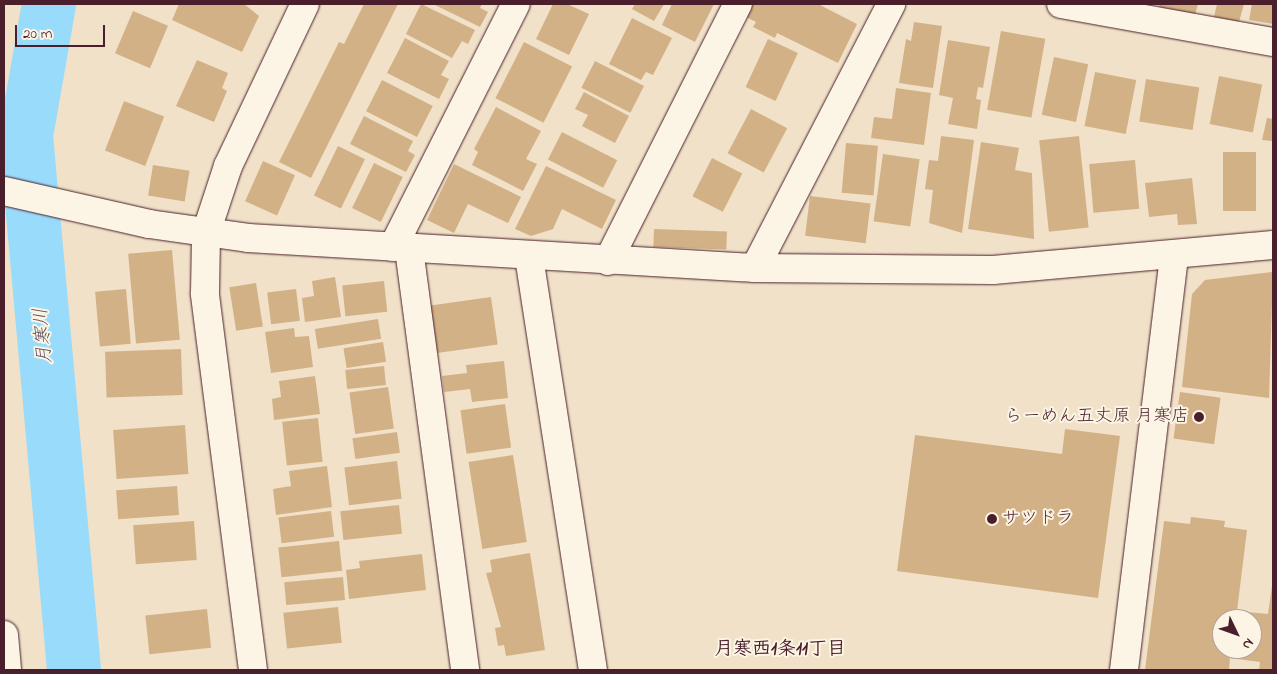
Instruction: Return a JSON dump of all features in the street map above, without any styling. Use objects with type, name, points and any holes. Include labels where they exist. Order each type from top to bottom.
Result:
[{"type":"street","points":[[253,670],[205,293],[206,233],[228,166],[304,4]]},
{"type":"street","points":[[465,670],[401,248],[516,4]]},
{"type":"street","points":[[608,261],[738,4]]},
{"type":"street","points":[[755,268],[891,4]]},
{"type":"street","points":[[1061,4],[1136,12],[1273,42]]},
{"type":"street","points":[[4,191],[206,233],[529,257],[755,268],[993,270],[1174,256],[1273,245]]},
{"type":"street","points":[[1124,670],[1174,256]]},
{"type":"street","points":[[529,257],[593,670]]},
{"type":"street","points":[[4,635],[7,670]]},
{"type":"building","points":[[179,4],[244,4],[259,16],[242,52],[172,20]]},
{"type":"building","points":[[364,4],[398,4],[311,178],[279,162],[339,42],[344,44]]},
{"type":"building","points":[[421,4],[475,30],[468,44],[462,41],[452,58],[406,34]]},
{"type":"building","points":[[433,4],[482,4],[480,8],[488,12],[480,27]]},
{"type":"building","points":[[553,4],[567,4],[589,14],[569,55],[536,39]]},
{"type":"building","points":[[635,4],[664,4],[654,21],[632,9]]},
{"type":"building","points":[[672,4],[714,4],[695,42],[662,25]]},
{"type":"building","points":[[753,4],[818,4],[857,24],[838,63],[777,33],[775,38],[753,27],[756,22],[746,17]]},
{"type":"building","points":[[1160,4],[1198,4],[1195,15],[1159,7]]},
{"type":"building","points":[[1217,4],[1244,4],[1239,22],[1214,17]]},
{"type":"building","points":[[1252,4],[1273,4],[1273,24],[1249,20]]},
{"type":"building","points":[[133,11],[168,26],[150,68],[115,53]]},
{"type":"building","points":[[632,18],[672,38],[653,75],[646,72],[641,80],[609,64]]},
{"type":"building","points":[[914,22],[942,26],[933,88],[899,83],[906,39],[911,41]]},
{"type":"building","points":[[1001,31],[1045,39],[1031,118],[987,110]]},
{"type":"building","points":[[405,38],[449,61],[441,75],[449,79],[439,99],[387,73]]},
{"type":"building","points":[[768,39],[798,53],[776,101],[746,87]]},
{"type":"building","points":[[948,40],[990,47],[983,88],[978,87],[976,99],[981,100],[977,129],[948,124],[953,98],[939,95]]},
{"type":"building","points":[[524,42],[572,67],[544,123],[495,98]]},
{"type":"building","points":[[1054,57],[1088,64],[1076,122],[1042,115]]},
{"type":"building","points":[[197,60],[228,73],[222,88],[227,91],[214,122],[176,106]]},
{"type":"building","points":[[595,61],[644,86],[630,113],[581,88]]},
{"type":"building","points":[[1095,72],[1136,80],[1126,134],[1085,126]]},
{"type":"building","points":[[1219,76],[1262,84],[1253,132],[1210,124]]},
{"type":"building","points":[[1146,79],[1199,87],[1193,130],[1139,121]]},
{"type":"building","points":[[382,80],[433,106],[417,137],[366,111]]},
{"type":"building","points":[[896,88],[931,93],[924,145],[871,138],[874,117],[892,119]]},
{"type":"building","points":[[584,92],[629,116],[615,143],[582,126],[588,115],[575,109]]},
{"type":"building","points":[[124,101],[164,116],[145,166],[105,150]]},
{"type":"building","points":[[496,107],[541,131],[526,159],[537,164],[523,191],[472,165],[478,152],[474,149]]},
{"type":"building","points":[[751,109],[787,128],[764,172],[728,153]]},
{"type":"building","points":[[364,116],[413,141],[408,151],[415,155],[406,172],[350,144]]},
{"type":"building","points":[[1267,118],[1273,119],[1273,141],[1262,140]]},
{"type":"building","points":[[562,132],[617,160],[603,188],[548,160]]},
{"type":"building","points":[[941,136],[974,140],[962,233],[929,223],[933,190],[925,189],[929,160],[938,161]]},
{"type":"building","points":[[1079,136],[1089,227],[1049,232],[1039,140]]},
{"type":"building","points":[[981,142],[1019,148],[1015,170],[1032,173],[1034,239],[968,229]]},
{"type":"building","points":[[846,143],[878,146],[874,196],[842,193]]},
{"type":"building","points":[[338,146],[365,159],[341,209],[314,195]]},
{"type":"building","points":[[1223,152],[1256,152],[1256,211],[1223,211]]},
{"type":"building","points":[[883,154],[920,159],[910,226],[874,221]]},
{"type":"building","points":[[712,158],[742,173],[723,212],[692,196]]},
{"type":"building","points":[[1135,160],[1139,209],[1093,213],[1089,164]]},
{"type":"building","points":[[263,161],[295,175],[277,215],[245,201]]},
{"type":"building","points":[[374,163],[403,177],[381,222],[352,208]]},
{"type":"building","points":[[454,164],[521,197],[508,223],[468,204],[454,233],[427,220]]},
{"type":"building","points":[[153,165],[190,171],[185,201],[148,196]]},
{"type":"building","points":[[546,166],[616,200],[602,229],[562,209],[553,229],[531,236],[515,229]]},
{"type":"building","points":[[1192,178],[1197,224],[1178,225],[1177,214],[1149,217],[1145,183]]},
{"type":"building","points":[[810,196],[871,203],[866,243],[805,236]]},
{"type":"building","points":[[654,229],[727,232],[726,250],[653,247]]},
{"type":"building","points":[[172,250],[180,340],[136,343],[128,254]]},
{"type":"building","points":[[1273,272],[1269,398],[1182,387],[1192,294],[1205,280]]},
{"type":"building","points":[[335,277],[341,317],[305,322],[302,298],[314,296],[312,281]]},
{"type":"building","points":[[384,281],[387,312],[345,316],[342,285]]},
{"type":"building","points":[[256,283],[263,326],[236,331],[229,287]]},
{"type":"building","points":[[126,289],[131,344],[100,346],[95,292]]},
{"type":"building","points":[[296,289],[300,321],[271,324],[267,293]]},
{"type":"building","points":[[491,297],[498,345],[437,353],[431,305]]},
{"type":"building","points":[[378,319],[381,339],[318,349],[315,329]]},
{"type":"building","points":[[294,328],[295,337],[309,336],[313,367],[271,373],[265,332]]},
{"type":"building","points":[[383,342],[386,362],[347,368],[343,348]]},
{"type":"building","points":[[181,349],[183,395],[107,398],[105,352]]},
{"type":"building","points":[[504,361],[508,398],[472,402],[470,389],[444,392],[442,376],[467,373],[466,365]]},
{"type":"building","points":[[384,366],[386,385],[347,389],[345,370]]},
{"type":"building","points":[[315,376],[320,414],[274,420],[272,399],[281,397],[279,381]]},
{"type":"building","points":[[388,387],[394,429],[355,434],[349,392]]},
{"type":"building","points":[[1180,392],[1221,398],[1214,444],[1173,439]]},
{"type":"building","points":[[505,404],[511,448],[467,454],[460,410]]},
{"type":"building","points":[[318,418],[323,462],[287,466],[282,422]]},
{"type":"building","points":[[185,425],[188,474],[117,479],[113,430]]},
{"type":"building","points":[[1065,429],[1120,436],[1098,598],[897,571],[915,435],[1062,454]]},
{"type":"building","points":[[397,432],[400,453],[355,459],[352,438]]},
{"type":"building","points":[[513,455],[527,542],[482,549],[469,462]]},
{"type":"building","points":[[397,461],[402,499],[349,505],[344,467]]},
{"type":"building","points":[[327,466],[332,507],[276,515],[273,489],[291,486],[289,471]]},
{"type":"building","points":[[177,486],[179,515],[118,519],[116,490]]},
{"type":"building","points":[[399,505],[402,534],[343,540],[340,511]]},
{"type":"building","points":[[331,511],[334,537],[282,543],[278,517]]},
{"type":"building","points":[[1191,517],[1225,521],[1224,527],[1247,530],[1237,609],[1212,609],[1212,659],[1230,659],[1229,670],[1145,670],[1164,521],[1190,524]]},
{"type":"building","points":[[194,521],[197,560],[136,564],[133,525]]},
{"type":"building","points":[[339,541],[342,571],[281,577],[278,547]]},
{"type":"building","points":[[530,553],[545,650],[506,656],[504,645],[498,646],[495,628],[501,627],[486,573],[492,572],[490,560]]},
{"type":"building","points":[[422,554],[426,590],[349,599],[346,570],[360,568],[359,561]]},
{"type":"building","points":[[343,577],[345,600],[286,605],[284,582]]},
{"type":"building","points":[[1273,579],[1273,670],[1259,670],[1260,662],[1238,659],[1262,659],[1262,613],[1268,614]]},
{"type":"building","points":[[338,607],[342,643],[287,649],[283,613]]},
{"type":"building","points":[[207,609],[211,648],[149,654],[145,615]]},
{"type":"waterway","name":"月寒川","points":[[49,4],[26,136],[74,670]]},
{"type":"place","name":"らーめん五丈原 月寒店","points":[[1199,417]]},
{"type":"place","name":"サツドラ","points":[[992,519]]},
{"type":"district","name":"月寒西1条11丁目","points":[[780,650]]}]
